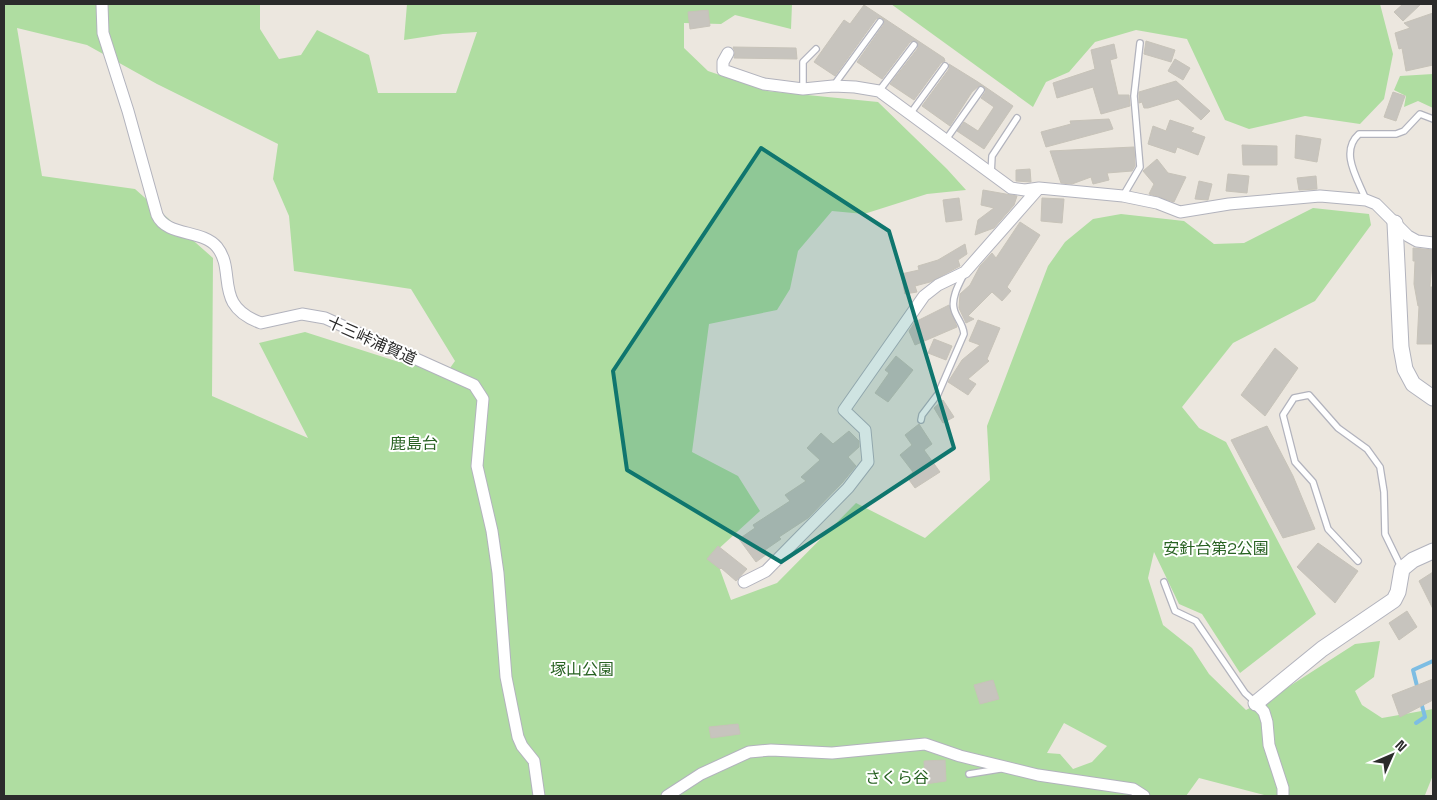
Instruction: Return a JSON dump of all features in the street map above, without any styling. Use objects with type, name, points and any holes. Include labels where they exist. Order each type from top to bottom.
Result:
[{"type":"street","name":"十三峠浦賀道","points":[[102,4],[103,33],[128,111],[157,215],[162,224],[205,238],[218,248],[224,262],[229,295],[241,312],[261,322],[302,314],[324,318],[474,385],[482,394],[484,405],[478,440],[477,466],[492,530],[498,572],[506,677],[518,737],[522,746],[534,761],[539,796]]},
{"type":"street","points":[[728,53],[723,62],[723,70],[764,84],[803,89],[834,86],[879,91],[1011,188],[1025,190],[1039,188],[1123,196],[1157,202],[1180,212],[1229,204],[1320,196],[1366,200],[1376,204],[1408,236],[1417,241],[1433,243]]},
{"type":"street","points":[[744,582],[766,571],[848,488],[868,462],[865,430],[844,410],[924,296],[938,285],[965,272],[1039,188]]},
{"type":"street","points":[[1394,222],[1402,358],[1405,369],[1413,384],[1433,398]]},
{"type":"street","points":[[1283,796],[1283,788],[1269,745],[1267,722],[1264,712],[1256,703],[1322,649],[1394,600],[1398,592],[1402,569],[1413,560],[1433,551]]},
{"type":"street","points":[[667,796],[701,774],[749,752],[771,750],[832,754],[925,744],[960,756],[1060,779],[1133,789],[1144,796]]},
{"type":"lane","points":[[834,86],[880,22]]},
{"type":"lane","points":[[1123,196],[1140,168],[1134,96],[1140,43]]},
{"type":"lane","points":[[879,91],[914,45]]},
{"type":"lane","points":[[803,89],[803,62],[816,49]]},
{"type":"lane","points":[[910,114],[945,66]]},
{"type":"lane","points":[[945,141],[981,90]]},
{"type":"lane","points":[[1366,200],[1351,163],[1349,147],[1353,139],[1359,134],[1396,134],[1404,131],[1420,114],[1433,119]]},
{"type":"lane","points":[[991,174],[992,156],[1017,118]]},
{"type":"lane","points":[[921,420],[922,414],[938,394],[964,334],[964,325],[954,308],[956,291],[965,272]]},
{"type":"lane","points":[[1358,561],[1328,529],[1313,482],[1295,462],[1283,415],[1294,398],[1309,395],[1338,428],[1367,449],[1380,467],[1384,492],[1385,534],[1402,569]]},
{"type":"lane","points":[[1164,582],[1175,611],[1196,622],[1244,693],[1256,703]]},
{"type":"lane","points":[[969,774],[1009,767]]},
{"type":"highlighted area","points":[[761,148],[889,231],[954,448],[781,562],[627,470],[613,371]]},
{"type":"green space","points":[[4,4],[260,4],[260,29],[279,59],[301,55],[317,30],[369,55],[378,93],[456,93],[477,32],[443,34],[404,40],[407,4],[792,4],[791,29],[735,15],[721,24],[684,23],[684,48],[708,71],[767,91],[878,102],[966,190],[927,194],[864,214],[832,211],[798,251],[790,289],[777,310],[709,324],[692,452],[738,476],[760,511],[714,553],[731,600],[777,583],[856,503],[925,538],[990,480],[987,426],[1048,266],[1065,242],[1093,219],[1121,214],[1184,221],[1214,244],[1244,243],[1313,208],[1369,214],[1371,225],[1315,301],[1233,343],[1182,407],[1199,428],[1226,442],[1316,614],[1240,673],[1202,614],[1179,604],[1154,552],[1148,578],[1163,625],[1192,648],[1209,674],[1246,710],[1282,691],[1355,644],[1380,641],[1374,677],[1355,691],[1362,705],[1382,718],[1433,709],[1433,775],[1425,795],[1268,796],[1199,778],[1186,796],[4,796]],"holes":[[[17,28],[87,45],[157,84],[278,144],[273,179],[289,216],[294,271],[411,289],[455,361],[450,368],[399,362],[305,332],[259,343],[308,438],[212,396],[213,258],[135,189],[42,176]],[[1064,723],[1107,746],[1092,762],[1073,769],[1060,754],[1047,753]]]},
{"type":"green space","points":[[891,4],[1380,4],[1393,54],[1384,99],[1360,124],[1305,116],[1249,129],[1225,120],[1187,39],[1136,30],[1095,42],[1069,72],[1046,82],[1033,107]]},
{"type":"green space","points":[[1433,74],[1433,108],[1418,101],[1404,107],[1406,96],[1394,90],[1400,76]]},
{"type":"building","points":[[1403,4],[1421,4],[1403,21],[1394,12]]},
{"type":"building","points":[[864,5],[944,58],[945,61],[941,63],[914,100],[890,84],[918,48],[916,41],[910,42],[882,79],[857,62],[884,24],[884,20],[881,17],[876,19],[835,76],[814,62],[844,20],[850,24]]},
{"type":"building","points":[[708,10],[710,26],[690,29],[688,12]]},
{"type":"building","points":[[1433,13],[1433,65],[1406,71],[1402,48],[1399,49],[1395,33],[1410,28],[1404,23]]},
{"type":"building","points":[[1146,41],[1175,50],[1171,62],[1144,54]]},
{"type":"building","points":[[1114,44],[1117,58],[1110,60],[1118,95],[1129,95],[1130,106],[1101,114],[1093,87],[1057,98],[1053,83],[1095,69],[1091,50]]},
{"type":"building","points":[[733,47],[796,48],[797,59],[734,58],[735,52]]},
{"type":"building","points":[[1175,59],[1190,68],[1183,80],[1168,71]]},
{"type":"building","points":[[949,64],[978,82],[1013,106],[984,149],[957,131],[964,122],[978,131],[994,107],[981,98],[986,91],[983,86],[979,86],[972,92],[950,126],[922,106],[949,69]]},
{"type":"building","points":[[1176,81],[1210,111],[1201,120],[1178,99],[1148,108],[1144,108],[1142,102],[1139,103],[1139,92]]},
{"type":"building","points":[[1393,92],[1405,96],[1396,121],[1384,117]]},
{"type":"building","points":[[1109,119],[1113,129],[1046,147],[1041,132],[1071,124],[1070,121]]},
{"type":"building","points":[[1170,120],[1194,128],[1191,132],[1205,137],[1198,155],[1177,147],[1175,153],[1148,144],[1153,126],[1166,131]]},
{"type":"building","points":[[1296,135],[1321,139],[1317,162],[1295,158]]},
{"type":"building","points":[[1242,145],[1277,146],[1277,165],[1243,165]]},
{"type":"building","points":[[1134,147],[1135,166],[1132,171],[1107,173],[1109,180],[1093,184],[1091,177],[1072,184],[1061,183],[1050,151]]},
{"type":"building","points":[[1157,159],[1168,173],[1186,177],[1174,202],[1149,194],[1154,184],[1143,171]]},
{"type":"building","points":[[1030,169],[1031,182],[1016,181],[1016,170]]},
{"type":"building","points":[[1228,174],[1249,176],[1247,193],[1226,191]]},
{"type":"building","points":[[1316,176],[1317,189],[1299,190],[1297,178]]},
{"type":"building","points":[[1199,181],[1212,184],[1208,200],[1195,199]]},
{"type":"building","points":[[983,190],[1017,196],[1014,205],[994,228],[975,235],[978,220],[994,208],[981,205]]},
{"type":"building","points":[[959,198],[962,220],[946,222],[943,200]]},
{"type":"building","points":[[1042,198],[1064,199],[1062,223],[1041,221]]},
{"type":"building","points":[[1020,222],[1040,235],[1007,287],[1011,291],[1002,301],[992,292],[968,316],[974,319],[966,323],[959,308],[960,294],[970,285],[980,266],[992,253],[996,258]]},
{"type":"building","points":[[965,244],[967,254],[958,260],[960,266],[930,282],[915,286],[917,292],[905,294],[901,274],[919,270],[918,266],[938,260]]},
{"type":"building","points":[[1413,248],[1433,250],[1430,287],[1433,287],[1433,344],[1417,344],[1419,306],[1414,284],[1415,261],[1413,261]]},
{"type":"building","points":[[949,305],[957,327],[915,345],[909,331],[915,322]]},
{"type":"building","points":[[978,320],[1000,328],[987,359],[989,361],[968,379],[976,384],[968,395],[948,382],[962,360],[980,345],[969,341]]},
{"type":"building","points":[[934,339],[952,346],[946,360],[928,353]]},
{"type":"building","points":[[1275,348],[1298,368],[1265,416],[1241,395]]},
{"type":"building","points":[[896,356],[913,370],[888,402],[875,393],[889,373],[885,370]]},
{"type":"building","points":[[943,400],[954,417],[943,423],[934,408]]},
{"type":"building","points":[[919,424],[932,444],[924,450],[940,472],[915,488],[907,477],[913,472],[900,455],[912,445],[905,435]]},
{"type":"building","points":[[1267,426],[1293,476],[1315,529],[1283,538],[1231,440]]},
{"type":"building","points":[[849,431],[859,441],[859,447],[848,457],[856,466],[808,518],[779,537],[781,539],[765,550],[767,554],[756,562],[739,539],[755,528],[753,525],[790,501],[785,495],[806,481],[801,477],[820,460],[807,448],[821,433],[833,444]]},
{"type":"building","points":[[1318,543],[1358,571],[1335,603],[1297,567]]},
{"type":"building","points":[[718,546],[747,569],[736,581],[707,559]]},
{"type":"building","points":[[1433,572],[1433,609],[1419,581]]},
{"type":"building","points":[[1407,611],[1417,627],[1399,640],[1389,623]]},
{"type":"building","points":[[1433,679],[1433,700],[1400,717],[1392,695]]},
{"type":"building","points":[[993,680],[999,699],[980,704],[974,685]]},
{"type":"building","points":[[738,724],[740,734],[711,738],[709,727]]},
{"type":"building","points":[[945,760],[946,781],[925,784],[924,761]]},
{"type":"waterway","points":[[1418,690],[1413,670],[1433,661]]},
{"type":"waterway","points":[[1416,723],[1425,717],[1421,702]]},
{"type":"park label","name":"鹿島台","points":[[414,443]]},
{"type":"park label","name":"安針台第2公園","points":[[1216,548]]},
{"type":"park label","name":"塚山公園","points":[[582,669]]},
{"type":"park label","name":"さくら谷","points":[[897,777]]}]
